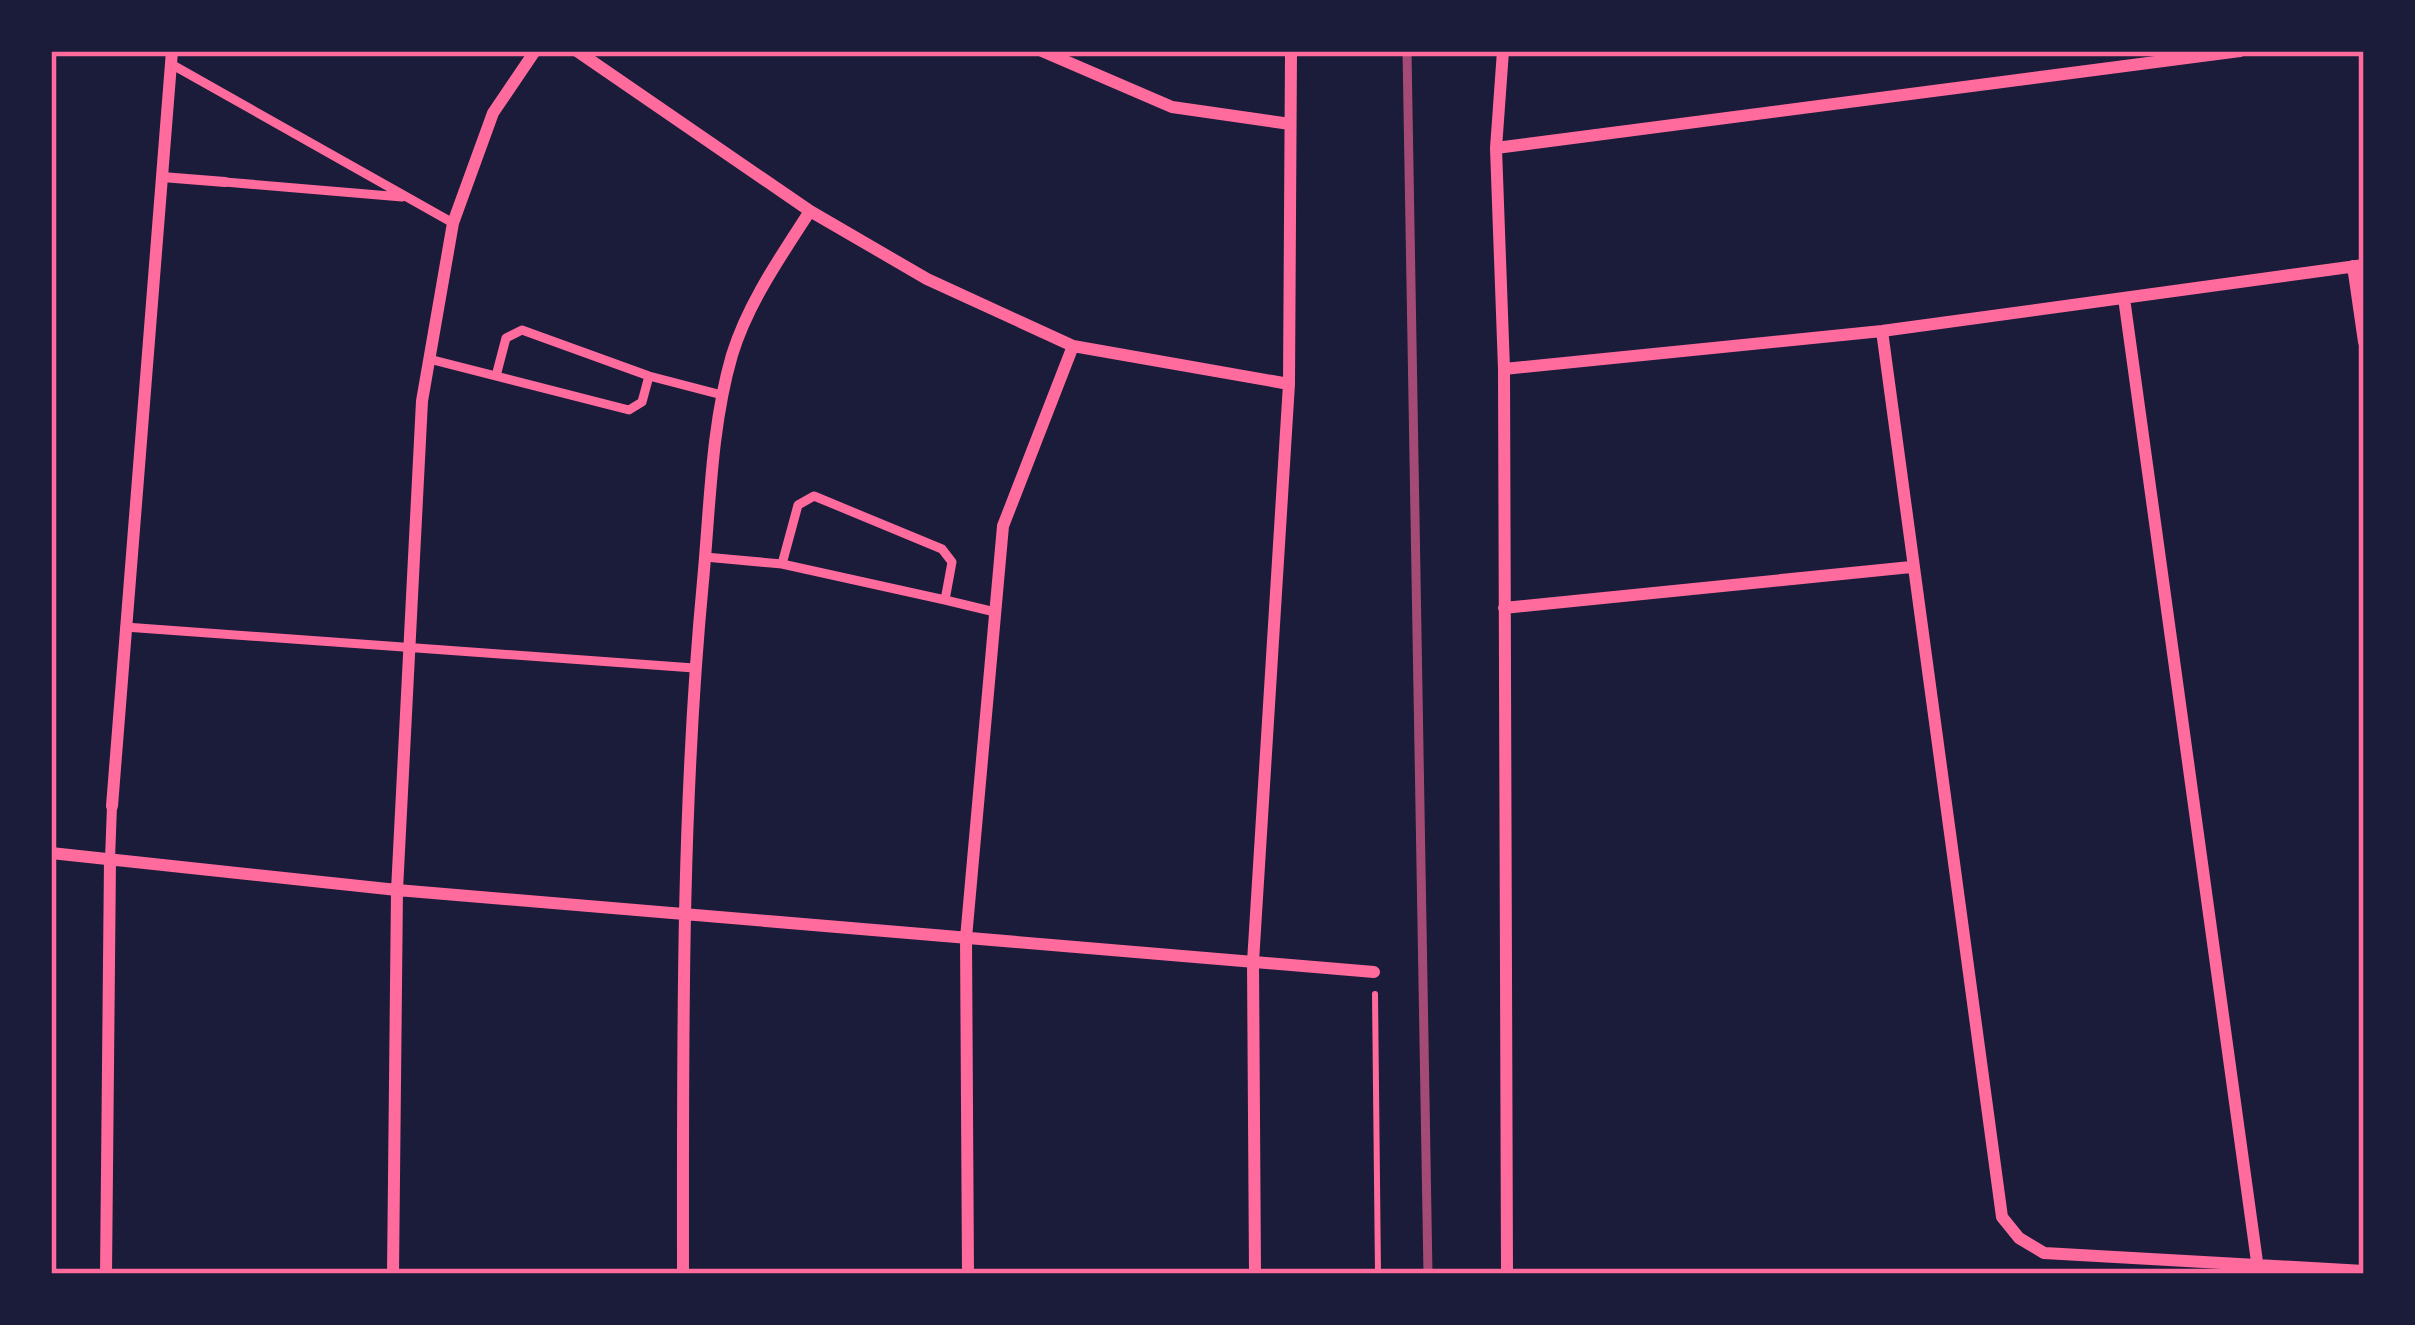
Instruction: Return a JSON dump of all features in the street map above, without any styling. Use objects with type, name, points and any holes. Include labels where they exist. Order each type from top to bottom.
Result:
[{"type":"street","points":[[393,1274],[397,890],[422,400],[453,223],[493,113],[535,51]]},
{"type":"street","points":[[578,51],[809,211],[927,279],[1073,346],[1289,384]]},
{"type":"street","points":[[1042,51],[1172,107],[1290,124]]},
{"type":"street","points":[[1255,1274],[1253,962],[1289,384],[1291,51]]},
{"type":"street","points":[[1503,51],[1496,148],[1504,369],[1507,1274]]},
{"type":"street","points":[[1496,148],[2240,51]]},
{"type":"street","points":[[106,1274],[112,806],[172,57]]},
{"type":"street","points":[[162,177],[225,182]]},
{"type":"street","points":[[683,1274],[683,915],[694,668],[722,395],[734,349],[768,277],[809,211]]},
{"type":"street","points":[[1504,369],[1882,332],[2359,265],[2364,341]]},
{"type":"street","points":[[2125,298],[2258,1269]]},
{"type":"street","points":[[1882,332],[2002,1216],[2019,1238],[2044,1253],[2258,1269],[2364,1271]]},
{"type":"street","points":[[968,1274],[966,938],[1003,526],[1073,346]]},
{"type":"street","points":[[1504,608],[1911,567]]},
{"type":"street","points":[[51,853],[397,890],[1374,972]]},
{"type":"lane","points":[[172,57],[453,223]]},
{"type":"lane","points":[[225,182],[407,198]]},
{"type":"lane","points":[[496,376],[506,338],[522,330],[649,376],[722,395]]},
{"type":"lane","points":[[429,359],[629,410],[642,402],[649,376]]},
{"type":"lane","points":[[782,564],[798,505],[814,496],[949,554],[945,600]]},
{"type":"lane","points":[[705,557],[782,564],[995,612]]},
{"type":"lane","points":[[125,626],[694,668]]},
{"type":"path","points":[[1374,972],[1378,1274]]},
{"type":"railway","points":[[1407,51],[1428,1274]]}]
